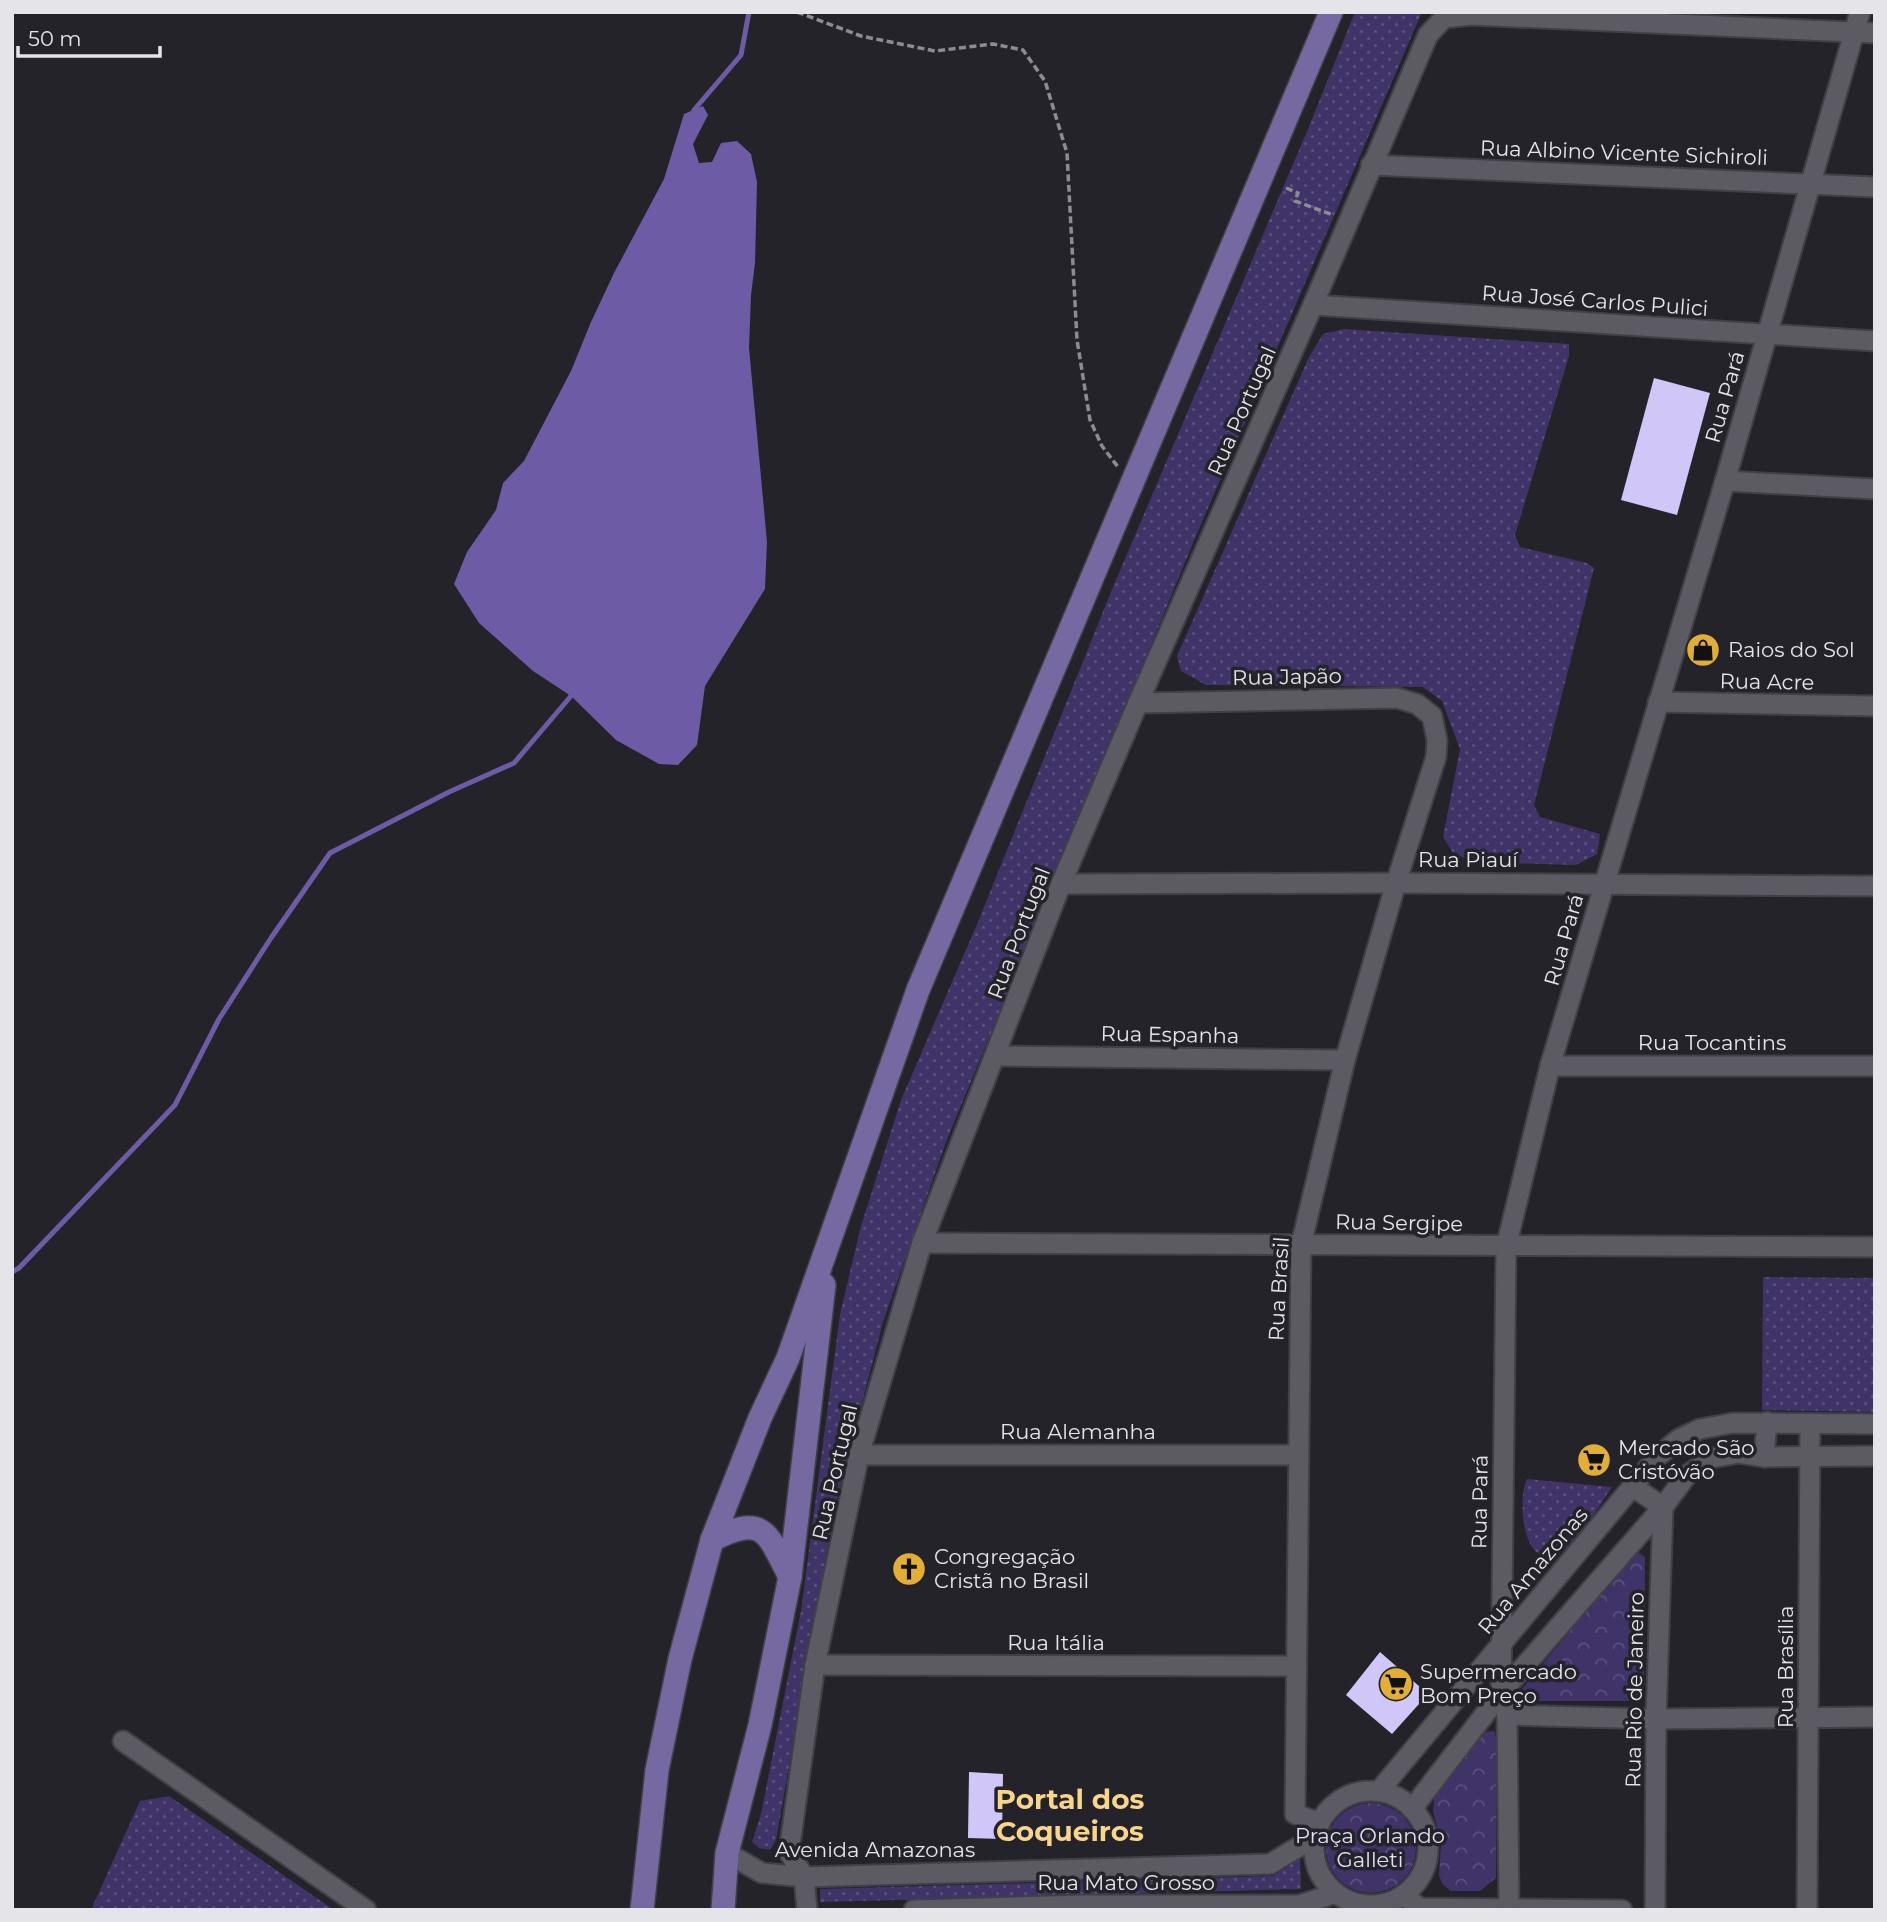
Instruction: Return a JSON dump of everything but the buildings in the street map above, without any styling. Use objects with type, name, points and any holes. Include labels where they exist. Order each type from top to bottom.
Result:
[{"type":"main road","points":[[642,1910],[657,1770],[680,1659],[712,1540],[760,1418],[788,1358],[918,990],[1331,12]]},
{"type":"main road","points":[[723,1910],[727,1853],[760,1725],[790,1577],[827,1250]]},
{"type":"main road","points":[[712,1540],[732,1530],[750,1527],[762,1530],[790,1577]]},
{"type":"street","name":"Rua Pará","points":[[1509,1908],[1507,1715],[1501,1693],[1506,1247],[1550,1066],[1725,481],[1860,12]]},
{"type":"street","points":[[1446,15],[1875,33]]},
{"type":"street","name":"Rua Portugal","points":[[807,1910],[804,1877],[789,1853],[815,1665],[859,1455],[922,1243],[1061,884],[1138,703],[1313,305],[1427,35],[1446,15]]},
{"type":"street","name":"Rua Albino Vicente Sichiroli","points":[[1371,165],[1875,187]]},
{"type":"street","name":"Rua José Carlos Pulici","points":[[1313,305],[1875,341]]},
{"type":"street","points":[[1725,481],[1875,489]]},
{"type":"street","name":"Rua Japão","points":[[1138,703],[1397,698],[1417,704],[1432,716]]},
{"type":"street","name":"Rua Acre","points":[[1658,702],[1875,706]]},
{"type":"street","name":"Rua Brasil","points":[[1317,1830],[1295,1814],[1301,1245],[1345,1060],[1436,757],[1437,740],[1432,716]]},
{"type":"street","name":"Rua Piauí","points":[[1061,884],[1875,886]]},
{"type":"street","name":"Rua Espanha","points":[[995,1056],[1345,1060]]},
{"type":"street","name":"Rua Tocantins","points":[[1550,1066],[1875,1066]]},
{"type":"street","name":"Rua Sergipe","points":[[922,1243],[1875,1247]]},
{"type":"street","points":[[1764,1457],[1767,1422]]},
{"type":"street","name":"Rua Amazonas","points":[[1379,1791],[1657,1457],[1679,1439],[1700,1429],[1733,1423],[1875,1424]]},
{"type":"street","name":"Rua Brasília","points":[[1807,1910],[1810,1424]]},
{"type":"street","points":[[1412,1809],[1501,1693],[1687,1475],[1712,1458],[1738,1453],[1764,1457],[1875,1456]]},
{"type":"street","name":"Rua Alemanha","points":[[859,1455],[1297,1455]]},
{"type":"street","points":[[1633,1487],[1662,1507]]},
{"type":"street","name":"Rua Rio de Janeiro","points":[[1656,1910],[1656,1720],[1662,1507]]},
{"type":"street","name":"Rua Itália","points":[[815,1665],[1296,1666]]},
{"type":"street","points":[[1507,1715],[1656,1720],[1875,1717]]},
{"type":"street","points":[[122,1741],[366,1910]]},
{"type":"street","points":[[1364,1791],[1379,1791],[1402,1800],[1412,1809],[1421,1822],[1427,1854],[1423,1870],[1415,1884],[1403,1895],[1387,1903],[1370,1905],[1347,1902],[1325,1882],[1317,1868],[1314,1853],[1317,1830],[1338,1801],[1364,1791]]},
{"type":"street","name":"Avenida Amazonas","points":[[727,1853],[762,1873],[804,1877],[1270,1864],[1317,1830]]},
{"type":"street","points":[[1403,1895],[1420,1908],[1622,1910]]},
{"type":"street","name":"Rua Mato Grosso","points":[[914,1910],[1082,1905],[1300,1905],[1347,1902]]},
{"type":"path","points":[[797,12],[862,36],[935,51],[993,44],[1023,50],[1045,81],[1067,153],[1077,340],[1090,420],[1102,446],[1132,486]]},
{"type":"path","points":[[1286,188],[1298,193],[1295,201],[1335,216]]},
{"type":"green space","points":[[1355,12],[1422,12],[1193,543],[946,1142],[883,1322],[835,1507],[776,1840],[770,1850],[759,1848],[752,1842],[761,1814],[801,1611],[840,1314],[861,1226],[901,1100],[978,922],[1113,587]]},
{"type":"green space","points":[[1344,329],[1569,344],[1569,356],[1515,535],[1520,547],[1587,563],[1594,568],[1534,805],[1540,817],[1600,834],[1597,854],[1576,865],[1474,862],[1453,853],[1443,837],[1460,749],[1442,701],[1423,687],[1206,685],[1181,671],[1177,656],[1309,357],[1323,334]]},
{"type":"green space","points":[[1763,1277],[1875,1278],[1875,1412],[1762,1410]]},
{"type":"green space","points":[[1527,1479],[1612,1487],[1577,1537],[1560,1553],[1551,1556],[1541,1555],[1533,1549],[1528,1539],[1523,1513]]},
{"type":"green space","points":[[1636,1551],[1645,1557],[1644,1694],[1631,1701],[1532,1701],[1523,1697],[1522,1689]]},
{"type":"green space","points":[[1494,1731],[1497,1740],[1496,1878],[1480,1891],[1451,1891],[1443,1885],[1439,1876],[1441,1843],[1433,1811],[1435,1793],[1485,1732]]},
{"type":"green space","points":[[169,1796],[334,1910],[91,1910],[140,1801]]},
{"type":"green space","name":"Praça Orlando Galleti","points":[[1371,1803],[1388,1807],[1403,1816],[1412,1831],[1416,1848],[1412,1865],[1403,1880],[1388,1889],[1371,1893],[1354,1889],[1339,1880],[1330,1865],[1326,1848],[1330,1831],[1339,1816],[1354,1807]]},
{"type":"green space","points":[[1300,1858],[1301,1889],[820,1902],[820,1889],[1273,1876]]},
{"type":"shaded area","points":[[703,106],[708,115],[693,144],[699,163],[712,162],[721,143],[737,141],[751,154],[757,182],[749,348],[767,542],[765,589],[705,686],[697,745],[678,765],[659,764],[616,740],[571,696],[533,671],[479,623],[454,584],[467,552],[496,510],[503,483],[524,461],[571,371],[614,273],[664,179],[684,114]]},
{"type":"waterway","points":[[692,117],[694,110],[741,55],[749,12]]},
{"type":"waterway","points":[[12,1272],[19,1268],[175,1105],[219,1019],[330,853],[449,792],[514,763],[571,696],[571,690]]},
{"type":"place","name":"Raios do Sol","points":[[1703,650]]},
{"type":"place","name":"Mercado São Cristóvão","points":[[1594,1460]]},
{"type":"place","name":"Congregação Cristã no Brasil","points":[[909,1569]]},
{"type":"place","name":"Supermercado Bom Preço","points":[[1396,1684]]},
{"type":"district","name":"Portal dos Coqueiros","points":[[1070,1815]]}]
